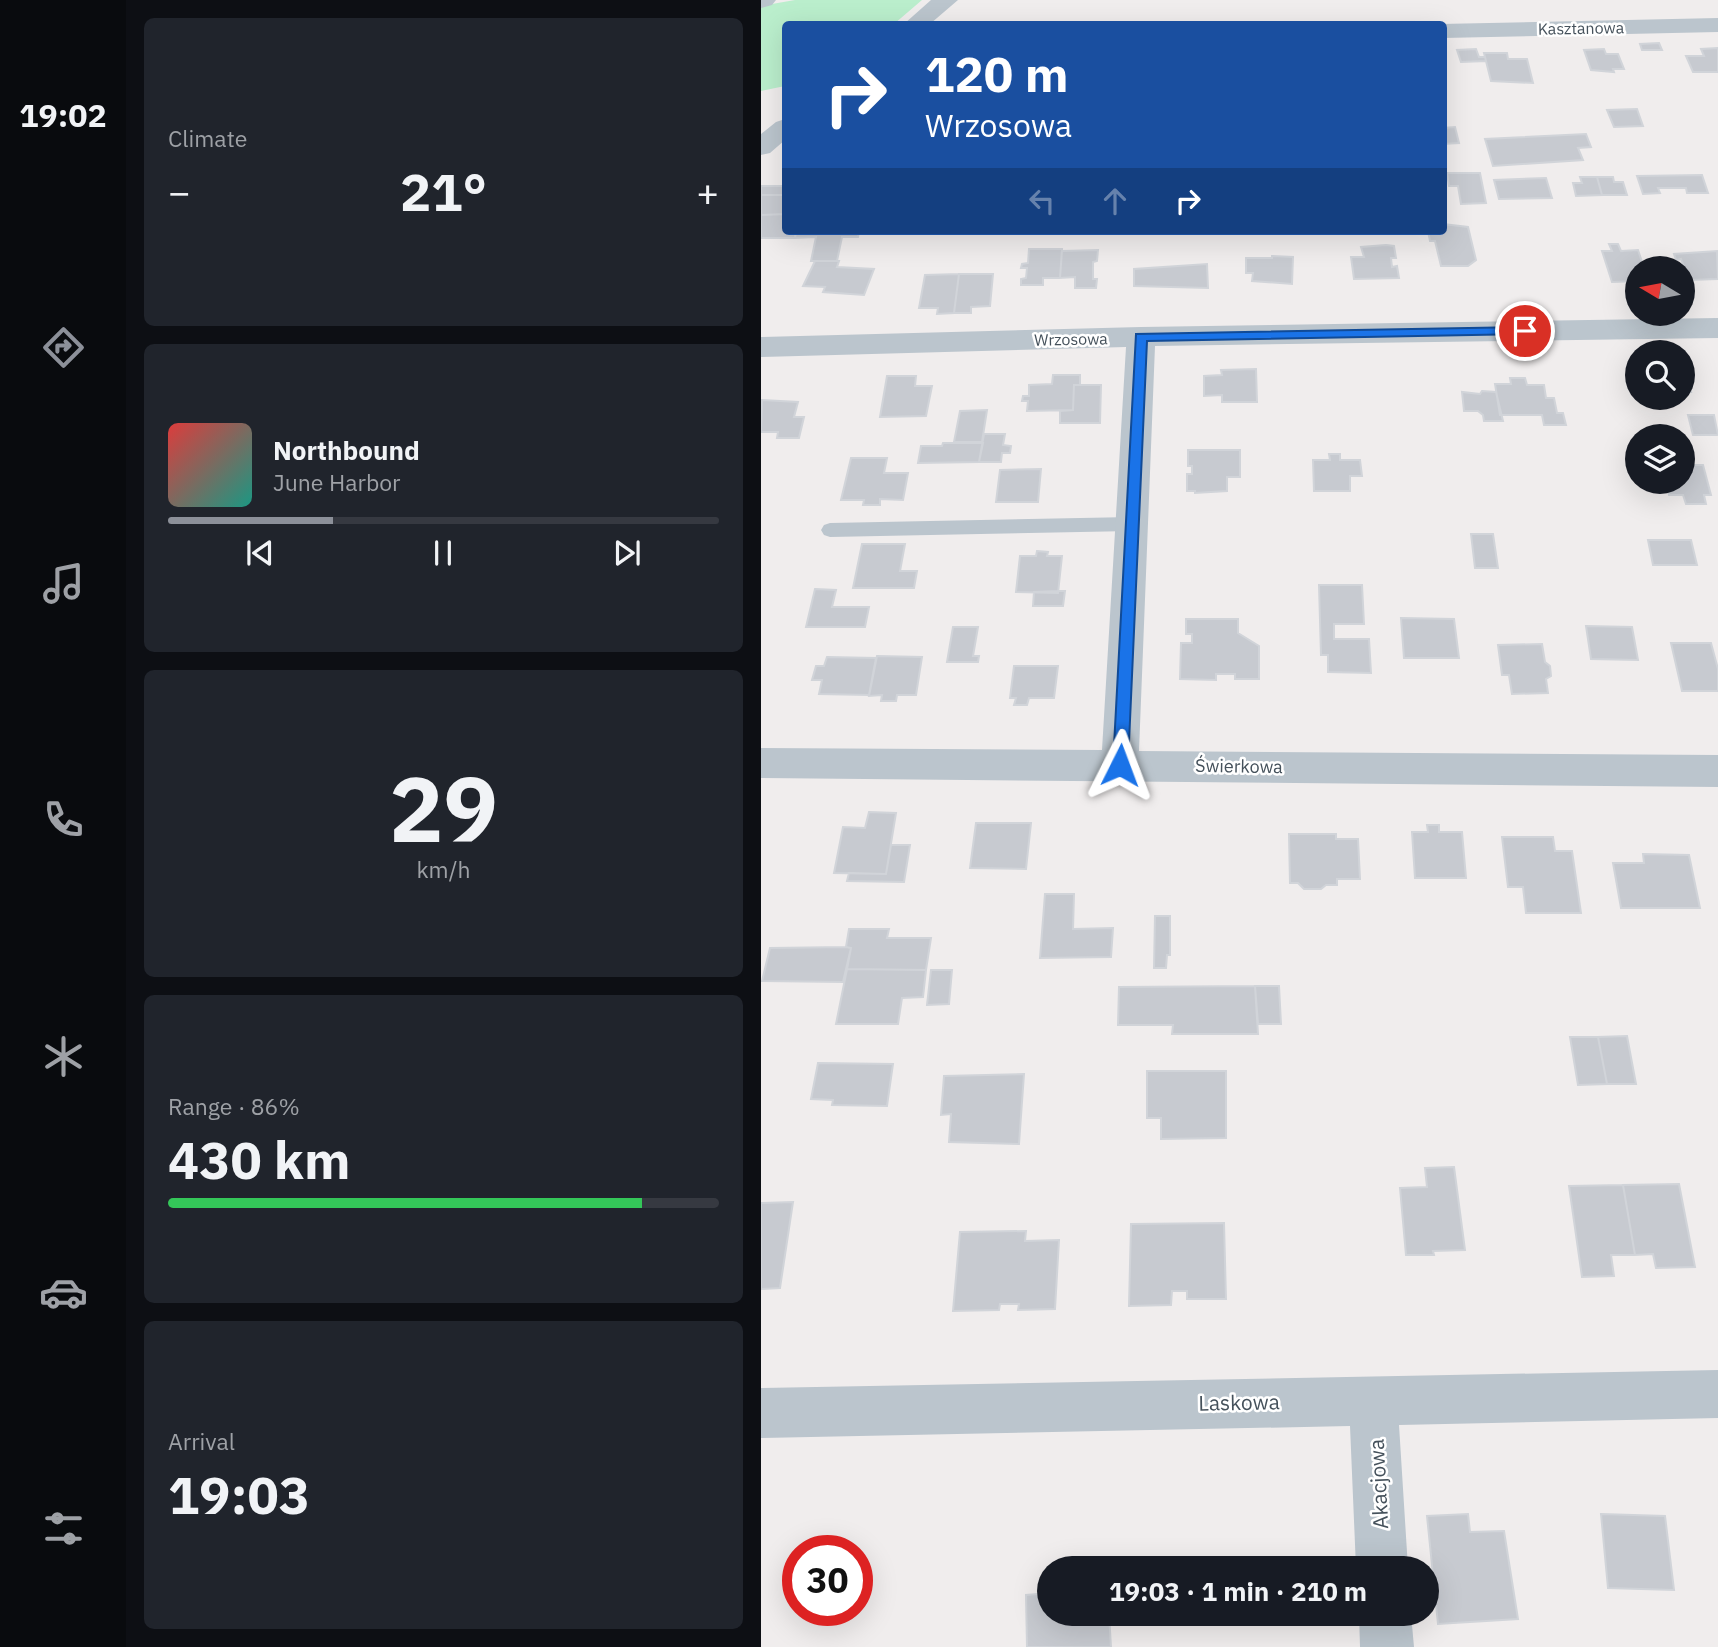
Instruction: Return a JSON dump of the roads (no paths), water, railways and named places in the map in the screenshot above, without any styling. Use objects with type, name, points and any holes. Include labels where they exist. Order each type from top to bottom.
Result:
[{"type":"street","points":[[920,21],[946,0]]},
{"type":"street","name":"Kasztanowa","points":[[1447,31],[1718,25]]},
{"type":"street","points":[[761,147],[782,130]]},
{"type":"street","name":"Wrzosowa","points":[[761,347],[1141,337],[1718,328]]},
{"type":"street","points":[[1120,765],[1141,337]]},
{"type":"street","name":"Świerkowa","points":[[761,762],[1718,771]]},
{"type":"street","name":"Laskowa","points":[[761,1413],[1373,1399],[1718,1395]]},
{"type":"street","name":"Akacjowa","points":[[1373,1399],[1381,1556]]},
{"type":"street","points":[[1385,1626],[1386,1647]]},
{"type":"lane","points":[[830,530],[1131,524]]}]
